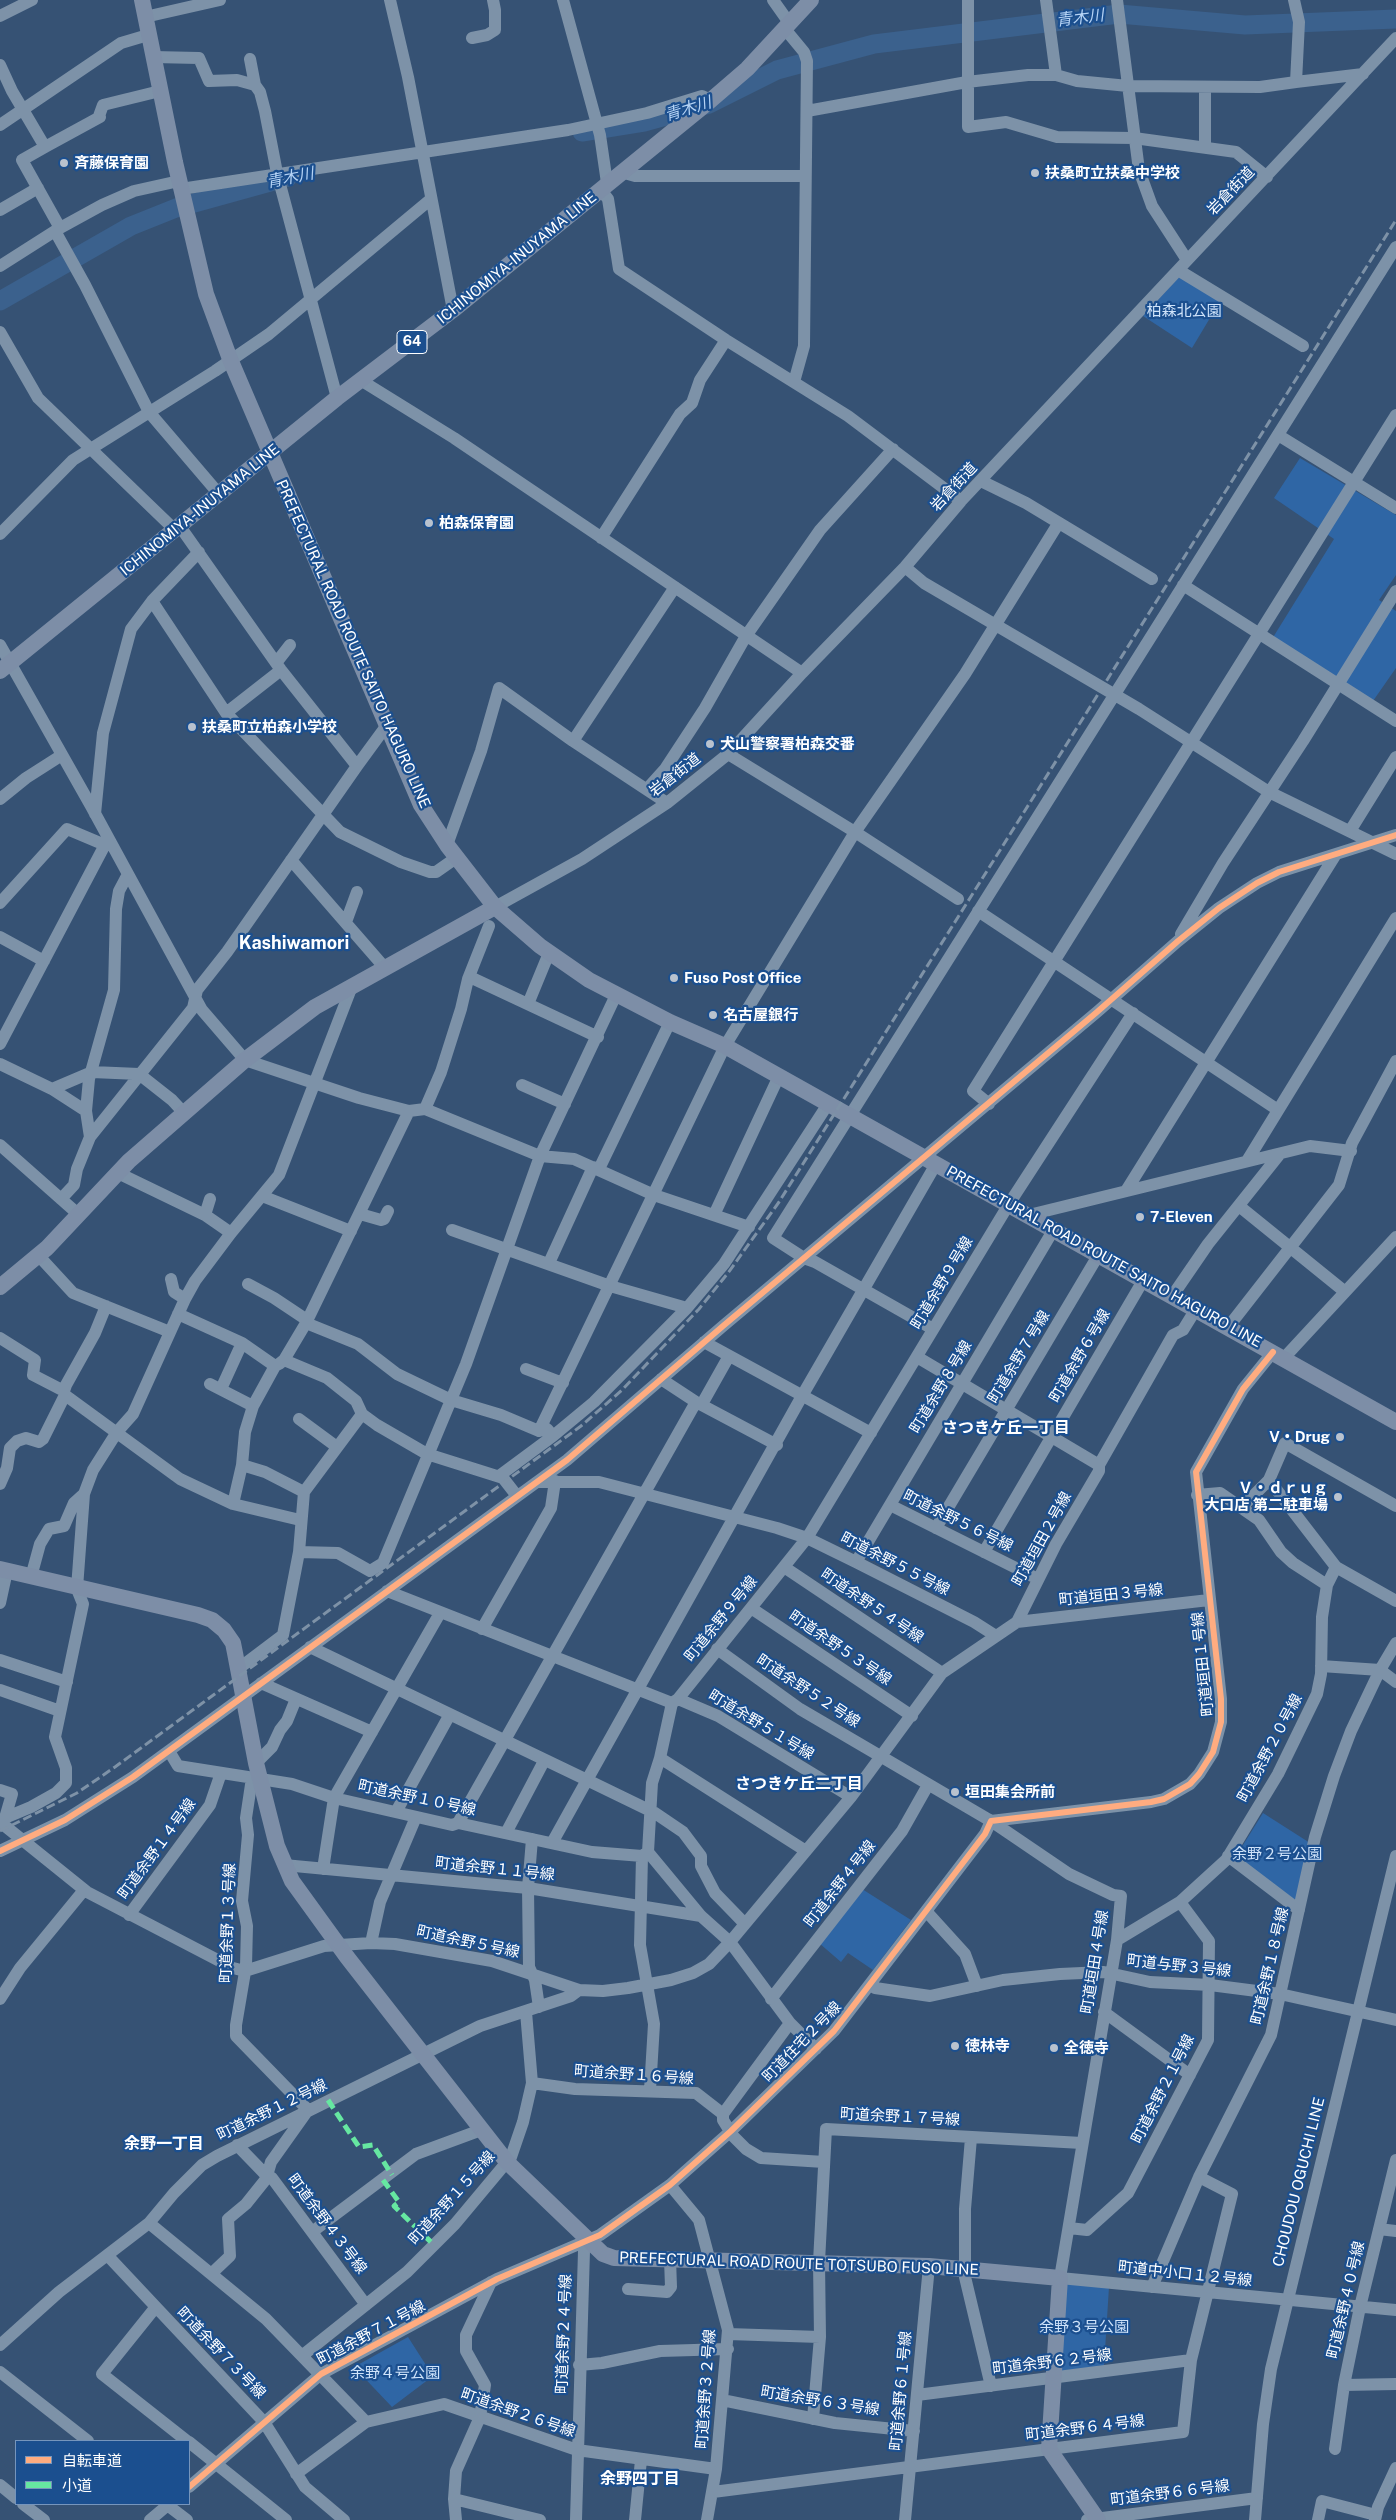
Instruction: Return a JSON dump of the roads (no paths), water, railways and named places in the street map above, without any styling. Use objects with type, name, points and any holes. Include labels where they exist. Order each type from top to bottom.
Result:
[{"type":"main road","name":"PREFECTURAL ROAD ROUTE SAITO HAGURO LINE","points":[[142,0],[180,185],[206,294],[230,359],[422,805],[452,852],[495,906],[549,954],[616,995],[670,1022],[725,1046],[1173,1295],[1396,1422]]},
{"type":"main road","name":"ICHINOMIYA-INUYAMA LINE","points":[[5,667],[337,398],[454,310],[603,186],[711,100],[747,68],[811,0]]},
{"type":"main road","points":[[0,1287],[38,1255],[118,1173],[245,1060],[315,1007],[448,935],[495,906]]},
{"type":"main road","name":"PREFECTURAL ROAD ROUTE TOTSUBO FUSO LINE","points":[[4,1570],[198,1615],[212,1620],[230,1636],[238,1668],[256,1774],[284,1865],[296,1887],[423,2055],[507,2162],[603,2254],[614,2258],[929,2266],[1060,2278]]},
{"type":"main road","points":[[1060,2278],[1049,2449],[1094,2520]]},
{"type":"street","points":[[0,16],[32,0]]},
{"type":"street","points":[[145,16],[185,4],[220,0]]},
{"type":"street","points":[[563,0],[596,124],[603,186],[608,199],[619,269],[726,340],[848,416],[961,501]]},
{"type":"street","points":[[773,0],[804,52],[807,61],[804,346],[794,382]]},
{"type":"street","points":[[968,0],[968,127],[1006,122],[1057,137],[1134,138],[1206,147],[1236,152],[1268,177]]},
{"type":"street","points":[[1046,0],[1056,75]]},
{"type":"street","points":[[1117,0],[1139,170],[1157,216],[1187,260]]},
{"type":"street","points":[[1294,0],[1299,22],[1296,82]]},
{"type":"street","points":[[392,1],[454,310]]},
{"type":"street","points":[[472,38],[487,35],[495,30],[496,1]]},
{"type":"street","points":[[0,125],[121,43],[148,35]]},
{"type":"street","name":"岩倉街道","points":[[495,906],[582,859],[667,803],[728,754],[802,673],[905,567],[961,501],[1187,260],[1268,177],[1396,38]]},
{"type":"street","points":[[153,57],[199,58],[209,81],[237,80],[255,84]]},
{"type":"street","points":[[250,59],[255,84],[260,92],[265,111],[277,173],[309,299],[337,398]]},
{"type":"street","points":[[0,65],[13,93],[45,147]]},
{"type":"street","points":[[807,112],[967,82],[1028,75],[1056,75],[1077,81],[1128,86],[1260,87],[1363,74]]},
{"type":"street","points":[[1206,87],[1206,147]]},
{"type":"street","points":[[160,91],[103,105],[100,117],[22,160],[38,188],[57,230],[149,412],[219,494]]},
{"type":"street","points":[[0,98],[13,93]]},
{"type":"street","points":[[0,266],[57,230],[102,205],[134,191],[277,173],[596,124],[647,113],[702,96],[711,100]]},
{"type":"street","points":[[621,172],[635,176],[805,176]]},
{"type":"street","points":[[0,210],[38,188]]},
{"type":"street","points":[[0,534],[73,460],[269,334],[431,199]]},
{"type":"street","points":[[933,1329],[804,1258],[773,1238],[1396,247]]},
{"type":"street","points":[[1178,270],[1303,346]]},
{"type":"street","points":[[0,332],[38,398],[177,527],[199,552],[278,666],[357,766]]},
{"type":"street","points":[[601,538],[680,414],[692,403],[700,380],[726,340]]},
{"type":"street","points":[[362,381],[454,438],[802,673]]},
{"type":"street","points":[[989,1104],[973,1091],[1261,634],[1396,415]]},
{"type":"street","points":[[1278,435],[1396,508]]},
{"type":"street","points":[[647,789],[665,770],[705,708],[746,636],[820,530],[893,449]]},
{"type":"street","points":[[981,481],[1026,503],[1152,579]]},
{"type":"street","points":[[539,1431],[725,1046],[855,832],[965,674],[1058,524]]},
{"type":"street","points":[[95,814],[103,733],[131,629],[152,601],[199,552]]},
{"type":"street","points":[[905,567],[924,583],[1114,695],[1269,792],[1396,854]]},
{"type":"street","points":[[1183,585],[1396,721]]},
{"type":"street","points":[[572,742],[674,587]]},
{"type":"street","points":[[1178,941],[1222,863],[1396,591]]},
{"type":"street","points":[[152,601],[226,713],[323,816],[340,832],[401,862],[430,872],[436,872],[452,852],[499,688],[572,742],[667,803]]},
{"type":"street","points":[[0,645],[5,667],[62,756],[95,814],[107,842],[128,874],[202,1010],[245,1060],[285,1075],[315,1082],[359,1098],[409,1111],[425,1109],[540,1156],[574,1159],[654,1195],[749,1227]]},
{"type":"street","points":[[226,713],[278,666],[290,645]]},
{"type":"street","points":[[60,1198],[74,1184],[90,1137],[193,1008],[197,990],[212,974],[387,726]]},
{"type":"street","points":[[728,754],[855,832],[958,899]]},
{"type":"street","points":[[0,799],[26,778],[62,756]]},
{"type":"street","points":[[1350,831],[1396,758]]},
{"type":"street","points":[[0,903],[67,829],[107,842]]},
{"type":"street","points":[[0,1851],[23,1841],[95,1802],[169,1751],[538,1482],[598,1436],[661,1379],[804,1258],[931,1161],[989,1104],[1219,908],[1257,883],[1279,872],[1396,835]]},
{"type":"street","points":[[0,1044],[107,842]]},
{"type":"street","points":[[1126,1191],[1336,854]]},
{"type":"street","points":[[291,860],[385,968]]},
{"type":"street","points":[[90,1137],[86,1111],[92,1072],[114,990],[116,910],[119,891],[128,874]]},
{"type":"street","points":[[346,922],[357,892]]},
{"type":"street","points":[[978,911],[1278,1110]]},
{"type":"street","points":[[1247,1161],[1396,918]]},
{"type":"street","points":[[425,1109],[441,1072],[461,1009],[468,979],[489,926]]},
{"type":"street","points":[[0,938],[44,961]]},
{"type":"street","points":[[528,1004],[549,954]]},
{"type":"street","points":[[468,979],[472,978],[598,1037]]},
{"type":"street","points":[[2,1820],[31,1807],[65,1785],[66,1768],[55,1737],[83,1604],[77,1588],[84,1494],[93,1470],[117,1432],[133,1414],[185,1299],[231,1233],[279,1175],[352,986]]},
{"type":"street","points":[[298,1552],[338,1553],[370,1571],[383,1563],[451,1400],[508,1250],[540,1156],[598,1037],[616,995]]},
{"type":"street","name":"町道余野９号線","points":[[650,2090],[654,2024],[640,1945],[641,1906],[648,1810],[652,1783],[675,1701],[807,1538],[1009,1204],[1133,1013]]},
{"type":"street","points":[[549,1263],[670,1022]]},
{"type":"street","points":[[1228,1326],[1339,1185],[1352,1143],[1396,1061]]},
{"type":"street","points":[[0,1064],[52,1089],[86,1111]]},
{"type":"street","points":[[52,1089],[92,1072],[139,1074],[172,1100],[184,1113]]},
{"type":"street","points":[[714,1214],[779,1076]]},
{"type":"street","points":[[522,1085],[565,1104]]},
{"type":"street","points":[[499,1476],[553,1436],[613,1384],[687,1308],[724,1264],[828,1104]]},
{"type":"street","points":[[233,1504],[242,1465],[245,1432],[253,1406],[306,1322],[409,1111]]},
{"type":"street","points":[[0,1145],[78,1214]]},
{"type":"street","points":[[1029,1215],[1310,1146],[1351,1151]]},
{"type":"street","points":[[1173,1295],[1208,1244],[1278,1154]]},
{"type":"street","points":[[552,1843],[802,1396],[864,1290],[931,1161]]},
{"type":"street","points":[[118,1173],[205,1215],[231,1233]]},
{"type":"street","points":[[262,1196],[352,1231]]},
{"type":"street","points":[[205,1215],[210,1198]]},
{"type":"street","points":[[1239,1206],[1344,1291]]},
{"type":"street","points":[[360,1214],[381,1220],[384,1219],[388,1211]]},
{"type":"street","name":"町道余野８号線","points":[[856,1562],[1054,1229]]},
{"type":"street","points":[[452,1230],[610,1286],[687,1308]]},
{"type":"street","name":"町道垣田１号線","points":[[991,1821],[1164,1799],[1190,1784],[1200,1774],[1213,1752],[1221,1722],[1221,1699],[1197,1495],[1196,1476],[1199,1463],[1243,1389],[1344,1291],[1396,1237]]},
{"type":"street","name":"町道余野７号線","points":[[936,1528],[1099,1254]]},
{"type":"street","points":[[38,1255],[73,1293],[170,1332]]},
{"type":"street","points":[[171,1279],[174,1292],[185,1299]]},
{"type":"street","name":"町道余野６号線","points":[[984,1552],[1144,1279]]},
{"type":"street","points":[[248,1284],[274,1298],[306,1322],[358,1344],[397,1374],[451,1400],[501,1416],[539,1431],[546,1429],[553,1436]]},
{"type":"street","points":[[0,1484],[8,1468],[10,1448],[16,1441],[26,1438],[39,1442],[43,1439],[64,1393],[96,1333],[106,1306]]},
{"type":"street","name":"町道垣田２号線","points":[[1017,1622],[1056,1544],[1099,1471],[1099,1465],[1173,1335],[1183,1330],[1196,1308]]},
{"type":"street","points":[[178,1314],[280,1363],[327,1378],[356,1401],[362,1414],[427,1454],[462,1467],[503,1478],[517,1496]]},
{"type":"street","points":[[0,1338],[35,1360],[33,1374],[64,1393],[180,1479],[233,1504],[300,1520]]},
{"type":"street","points":[[704,1342],[870,1433]]},
{"type":"street","points":[[242,1344],[215,1386],[253,1406]]},
{"type":"street","points":[[458,1823],[644,1495],[729,1356]]},
{"type":"street","points":[[916,1357],[1099,1465]]},
{"type":"street","points":[[526,1369],[563,1383]]},
{"type":"street","points":[[661,1379],[699,1403],[776,1445]]},
{"type":"street","points":[[238,1668],[283,1635],[298,1552],[304,1492],[362,1414]]},
{"type":"street","points":[[299,1419],[337,1447]]},
{"type":"street","points":[[1242,1507],[1269,1480],[1285,1443],[1396,1506]]},
{"type":"street","points":[[242,1465],[265,1472],[304,1492]]},
{"type":"street","points":[[1269,1480],[1336,1566],[1396,1601]]},
{"type":"street","points":[[482,1630],[551,1508],[555,1481]]},
{"type":"street","name":"町道余野５５号線","points":[[538,1482],[599,1482],[777,1528],[807,1538],[974,1622],[996,1636]]},
{"type":"street","points":[[1197,1495],[1220,1493],[1242,1507],[1259,1520],[1281,1552],[1292,1563],[1327,1585]]},
{"type":"street","points":[[31,1577],[40,1544],[49,1529],[64,1526],[74,1503],[84,1494]]},
{"type":"street","name":"町道余野５６号線","points":[[890,1505],[1038,1579]]},
{"type":"street","name":"町道余野２０号線","points":[[1117,1940],[1180,1902],[1228,1856],[1278,1774],[1317,1694],[1321,1666],[1322,1616],[1327,1585],[1336,1566]]},
{"type":"street","name":"町道余野５４号線","points":[[784,1567],[942,1673]]},
{"type":"street","points":[[0,1603],[4,1570]]},
{"type":"street","name":"町道余野５１号線","points":[[387,1591],[637,1691],[675,1701],[689,1702],[726,1721],[851,1798]]},
{"type":"street","name":"町道垣田３号線","points":[[1017,1622],[1209,1600]]},
{"type":"street","name":"町道余野５３号線","points":[[751,1608],[912,1716]]},
{"type":"street","points":[[323,1869],[334,1798],[440,1613]]},
{"type":"street","points":[[882,1758],[942,1673],[1017,1622]]},
{"type":"street","name":"町道余野１８号線","points":[[1152,2287],[1199,2177],[1271,2035],[1315,1837],[1334,1776],[1351,1732],[1380,1670],[1396,1643]]},
{"type":"street","points":[[310,1647],[544,1762],[587,1780],[648,1810],[683,1832],[701,1856],[702,1866],[716,1893],[745,1924]]},
{"type":"street","name":"町道余野５２号線","points":[[717,1649],[800,1709],[882,1758]]},
{"type":"street","points":[[0,1660],[67,1682]]},
{"type":"street","points":[[1321,1666],[1380,1670],[1396,1682]]},
{"type":"street","points":[[262,1683],[372,1732]]},
{"type":"street","points":[[1,1694],[60,1711]]},
{"type":"street","points":[[256,1774],[287,1721],[296,1699]]},
{"type":"street","points":[[396,1812],[449,1716]]},
{"type":"street","name":"町道余野１０号線","points":[[169,1751],[178,1766],[220,1773],[256,1774],[334,1798],[452,1825],[458,1823],[592,1852],[645,1854]]},
{"type":"street","points":[[660,1758],[806,1851]]},
{"type":"street","name":"町道垣田４号線","points":[[882,1758],[991,1821],[1069,1874],[1113,1895],[1122,1896],[1117,1940],[1060,2278]]},
{"type":"street","name":"町道余野５号線","points":[[245,1971],[324,1946],[339,1944],[395,1944],[492,1961],[579,1990],[603,1991],[648,1984],[693,1973],[709,1964],[730,1942],[851,1798],[882,1758]]},
{"type":"street","points":[[506,1833],[544,1762]]},
{"type":"street","name":"町道余野１４号線","points":[[129,1915],[210,1805],[220,1773]]},
{"type":"street","name":"町道余野１３号線","points":[[256,1774],[247,1810],[248,1835],[242,1901],[247,1926],[245,1971],[236,2025],[236,2036],[308,2110]]},
{"type":"street","name":"町道余野４号線","points":[[771,1998],[902,1831],[928,1785]]},
{"type":"street","points":[[0,1790],[12,1794],[2,1820]]},
{"type":"street","points":[[371,1944],[380,1902],[416,1817]]},
{"type":"street","points":[[2,1820],[23,1841],[86,1891],[232,1968],[245,1971]]},
{"type":"street","name":"町道住宅２号線","points":[[589,2240],[670,2185],[731,2131],[834,2031],[985,1834],[991,1821]]},
{"type":"street","points":[[532,1839],[528,1888],[529,1967],[535,1980],[538,2007]]},
{"type":"street","points":[[645,1854],[701,1916],[730,1942],[790,2023],[816,2049]]},
{"type":"street","points":[[1228,1856],[1298,1910]]},
{"type":"street","name":"CHOUDOU OGUCHI LINE","points":[[1256,2520],[1263,2424],[1269,2378],[1286,2300],[1396,1856]]},
{"type":"street","name":"町道余野１１号線","points":[[284,1865],[528,1888],[701,1916]]},
{"type":"street","points":[[0,1999],[20,1968],[86,1891]]},
{"type":"street","name":"町道余野２１号線","points":[[1069,2228],[1087,2230],[1128,2193],[1208,2040],[1209,1941],[1180,1902]]},
{"type":"street","points":[[926,1911],[965,1954],[977,1986]]},
{"type":"street","name":"町道与野３号線","points":[[870,1984],[875,1988],[930,1996],[977,1986],[1060,1974],[1110,1974],[1150,1982],[1210,1985],[1280,1994],[1396,2020]]},
{"type":"street","name":"町道余野１２号線","points":[[0,2345],[59,2292],[149,2223],[174,2193],[202,2165],[237,2145],[480,2026],[571,1996],[579,1990]]},
{"type":"street","name":"町道余野１５号線","points":[[302,2355],[407,2272],[455,2224],[511,2157],[524,2122],[532,2083],[526,2012]]},
{"type":"street","points":[[1104,2012],[1190,2075]]},
{"type":"street","points":[[723,2114],[790,2023]]},
{"type":"street","name":"町道余野１６号線","points":[[532,2083],[576,2089],[696,2093],[723,2114],[723,2120],[733,2136],[746,2149],[763,2159],[824,2162]]},
{"type":"street","points":[[211,2274],[230,2256],[228,2219],[246,2204],[267,2175],[271,2162],[308,2110]]},
{"type":"street","name":"町道余野１７号線","points":[[812,2419],[820,2336],[819,2262],[826,2129],[1082,2143]]},
{"type":"street","points":[[312,2232],[416,2154],[481,2130]]},
{"type":"street","points":[[971,2138],[965,2209],[965,2277],[991,2386]]},
{"type":"street","name":"町道余野４３号線","points":[[237,2145],[272,2178],[366,2305]]},
{"type":"street","name":"町道余野４０号線","points":[[1335,2449],[1344,2385],[1360,2307],[1396,2160]]},
{"type":"street","name":"町道余野６４号線","points":[[713,2492],[1182,2432],[1191,2360],[1232,2194],[1199,2177]]},
{"type":"street","name":"町道余野３２号線","points":[[670,2185],[699,2220],[728,2334],[716,2469],[707,2520]]},
{"type":"street","points":[[149,2223],[266,2319],[366,2422],[296,2474]]},
{"type":"street","points":[[1379,2229],[1396,2231]]},
{"type":"street","name":"町道余野７１号線","points":[[190,2486],[321,2374],[491,2282],[589,2240]]},
{"type":"street","name":"町道余野２４号線","points":[[576,2520],[579,2365],[584,2252],[589,2240]]},
{"type":"street","name":"町道余野７３号線","points":[[108,2256],[264,2422],[305,2487],[344,2520]]},
{"type":"street","points":[[628,2289],[667,2292],[671,2287],[670,2259]]},
{"type":"street","name":"町道余野６１号線","points":[[905,2520],[929,2266]]},
{"type":"street","name":"町道中小口１２号線","points":[[1060,2278],[1396,2310]]},
{"type":"street","points":[[456,2520],[454,2499],[456,2471],[480,2417],[485,2386],[466,2351],[466,2335],[491,2282]]},
{"type":"street","points":[[155,2308],[102,2374],[185,2440]]},
{"type":"street","points":[[728,2334],[820,2336]]},
{"type":"street","points":[[579,2365],[602,2364],[654,2352],[728,2349]]},
{"type":"street","name":"町道余野６２号線","points":[[917,2395],[1191,2360]]},
{"type":"street","points":[[0,2372],[87,2440]]},
{"type":"street","points":[[1344,2385],[1396,2384]]},
{"type":"street","name":"町道余野６３号線","points":[[722,2400],[861,2427],[914,2430]]},
{"type":"street","name":"町道余野２６号線","points":[[366,2422],[444,2404],[577,2450],[716,2469]]},
{"type":"street","points":[[190,2444],[286,2520]]},
{"type":"street","points":[[635,2520],[641,2460]]},
{"type":"street","points":[[1318,2520],[1322,2501],[1376,2518],[1396,2468]]},
{"type":"street","points":[[0,2485],[15,2497]]},
{"type":"street","name":"町道余野６６号線","points":[[1094,2520],[1257,2498]]},
{"type":"street","points":[[454,2499],[540,2520]]},
{"type":"street","points":[[24,2505],[44,2520]]},
{"type":"street","points":[[150,2520],[167,2505]]},
{"type":"street","points":[[169,2505],[187,2520]]},
{"type":"waterway","name":"青木川","points":[[582,132],[644,122],[709,104],[777,70],[874,44],[1119,14],[1245,25],[1396,19]]},
{"type":"waterway","name":"青木川","points":[[0,301],[131,226],[176,208],[288,177]]},
{"type":"railway","points":[[0,1831],[77,1793],[115,1767],[581,1426],[622,1390],[699,1309],[728,1273],[779,1202],[1396,220]]},
{"type":"place","name":"斉藤保育園","points":[[64,163]]},
{"type":"place","name":"扶桑町立扶桑中学校","points":[[1035,173]]},
{"type":"place","name":"柏森保育園","points":[[429,523]]},
{"type":"place","name":"扶桑町立柏森小学校","points":[[192,727]]},
{"type":"place","name":"犬山警察署柏森交番","points":[[710,744]]},
{"type":"place","name":"Fuso Post Office","points":[[674,978]]},
{"type":"place","name":"名古屋銀行","points":[[713,1015]]},
{"type":"place","name":"7-Eleven","points":[[1140,1217]]},
{"type":"place","name":"V・Drug","points":[[1340,1437]]},
{"type":"place","name":"Ｖ・ｄｒｕｇ 大口店 第二駐車場","points":[[1338,1497]]},
{"type":"place","name":"垣田集会所前","points":[[955,1792]]},
{"type":"place","name":"徳林寺","points":[[955,2046]]},
{"type":"place","name":"全徳寺","points":[[1054,2048]]},
{"type":"district","name":"Kashiwamori","points":[[294,943]]},
{"type":"district","name":"さつきケ丘一丁目","points":[[1006,1428]]},
{"type":"district","name":"さつきケ丘二丁目","points":[[799,1784]]},
{"type":"district","name":"余野一丁目","points":[[164,2144]]},
{"type":"district","name":"余野四丁目","points":[[640,2479]]},
{"type":"park label","name":"柏森北公園","points":[[1184,311]]},
{"type":"park label","name":"余野２号公園","points":[[1277,1854]]},
{"type":"park label","name":"余野３号公園","points":[[1084,2327]]},
{"type":"park label","name":"余野４号公園","points":[[395,2373]]}]
